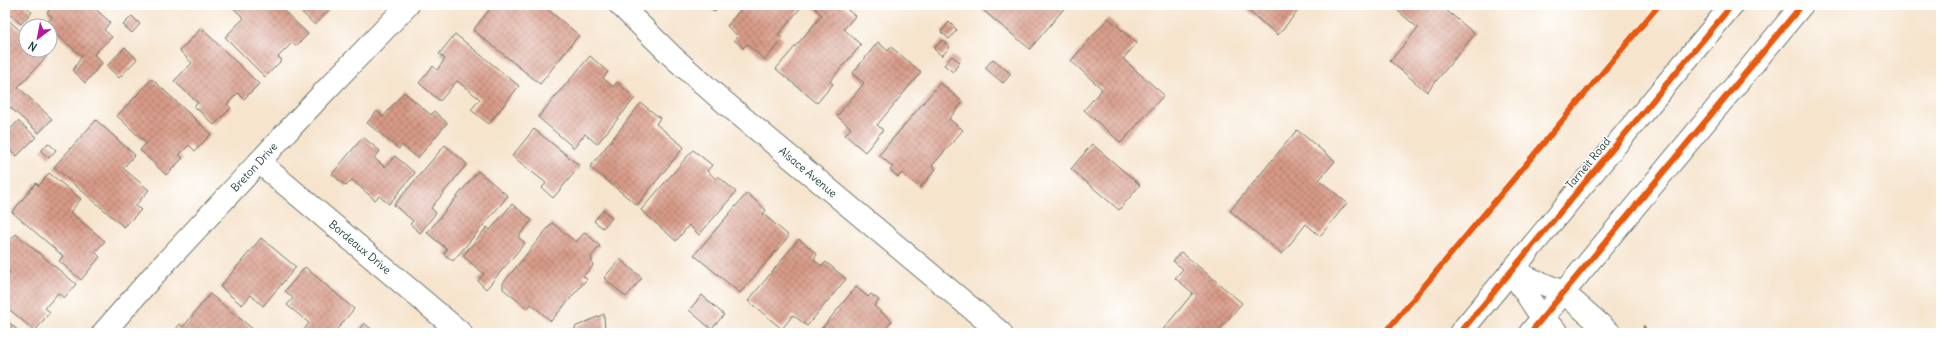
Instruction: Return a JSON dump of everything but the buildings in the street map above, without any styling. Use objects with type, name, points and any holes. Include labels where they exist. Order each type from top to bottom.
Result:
[{"type":"street","name":"Breton Drive","points":[[103,333],[152,277],[350,64],[408,5]]},
{"type":"street","name":"Alsace Avenue","points":[[620,5],[673,57],[717,96],[1001,333]]},
{"type":"street","name":"Tarneit Road","points":[[1460,333],[1732,5]]},
{"type":"street","points":[[1536,326],[1802,5]]},
{"type":"street","name":"Bordeaux Drive","points":[[259,162],[461,333]]},
{"type":"street","points":[[1511,271],[1563,292],[1610,333]]},
{"type":"street","points":[[1511,271],[1536,326],[1558,333]]},
{"type":"path","points":[[1644,326],[1651,333]]},
{"type":"cycle path","points":[[1385,333],[1659,5]]},
{"type":"cycle path","points":[[1460,333],[1732,5]]},
{"type":"cycle path","points":[[1530,333],[1802,5]]}]
